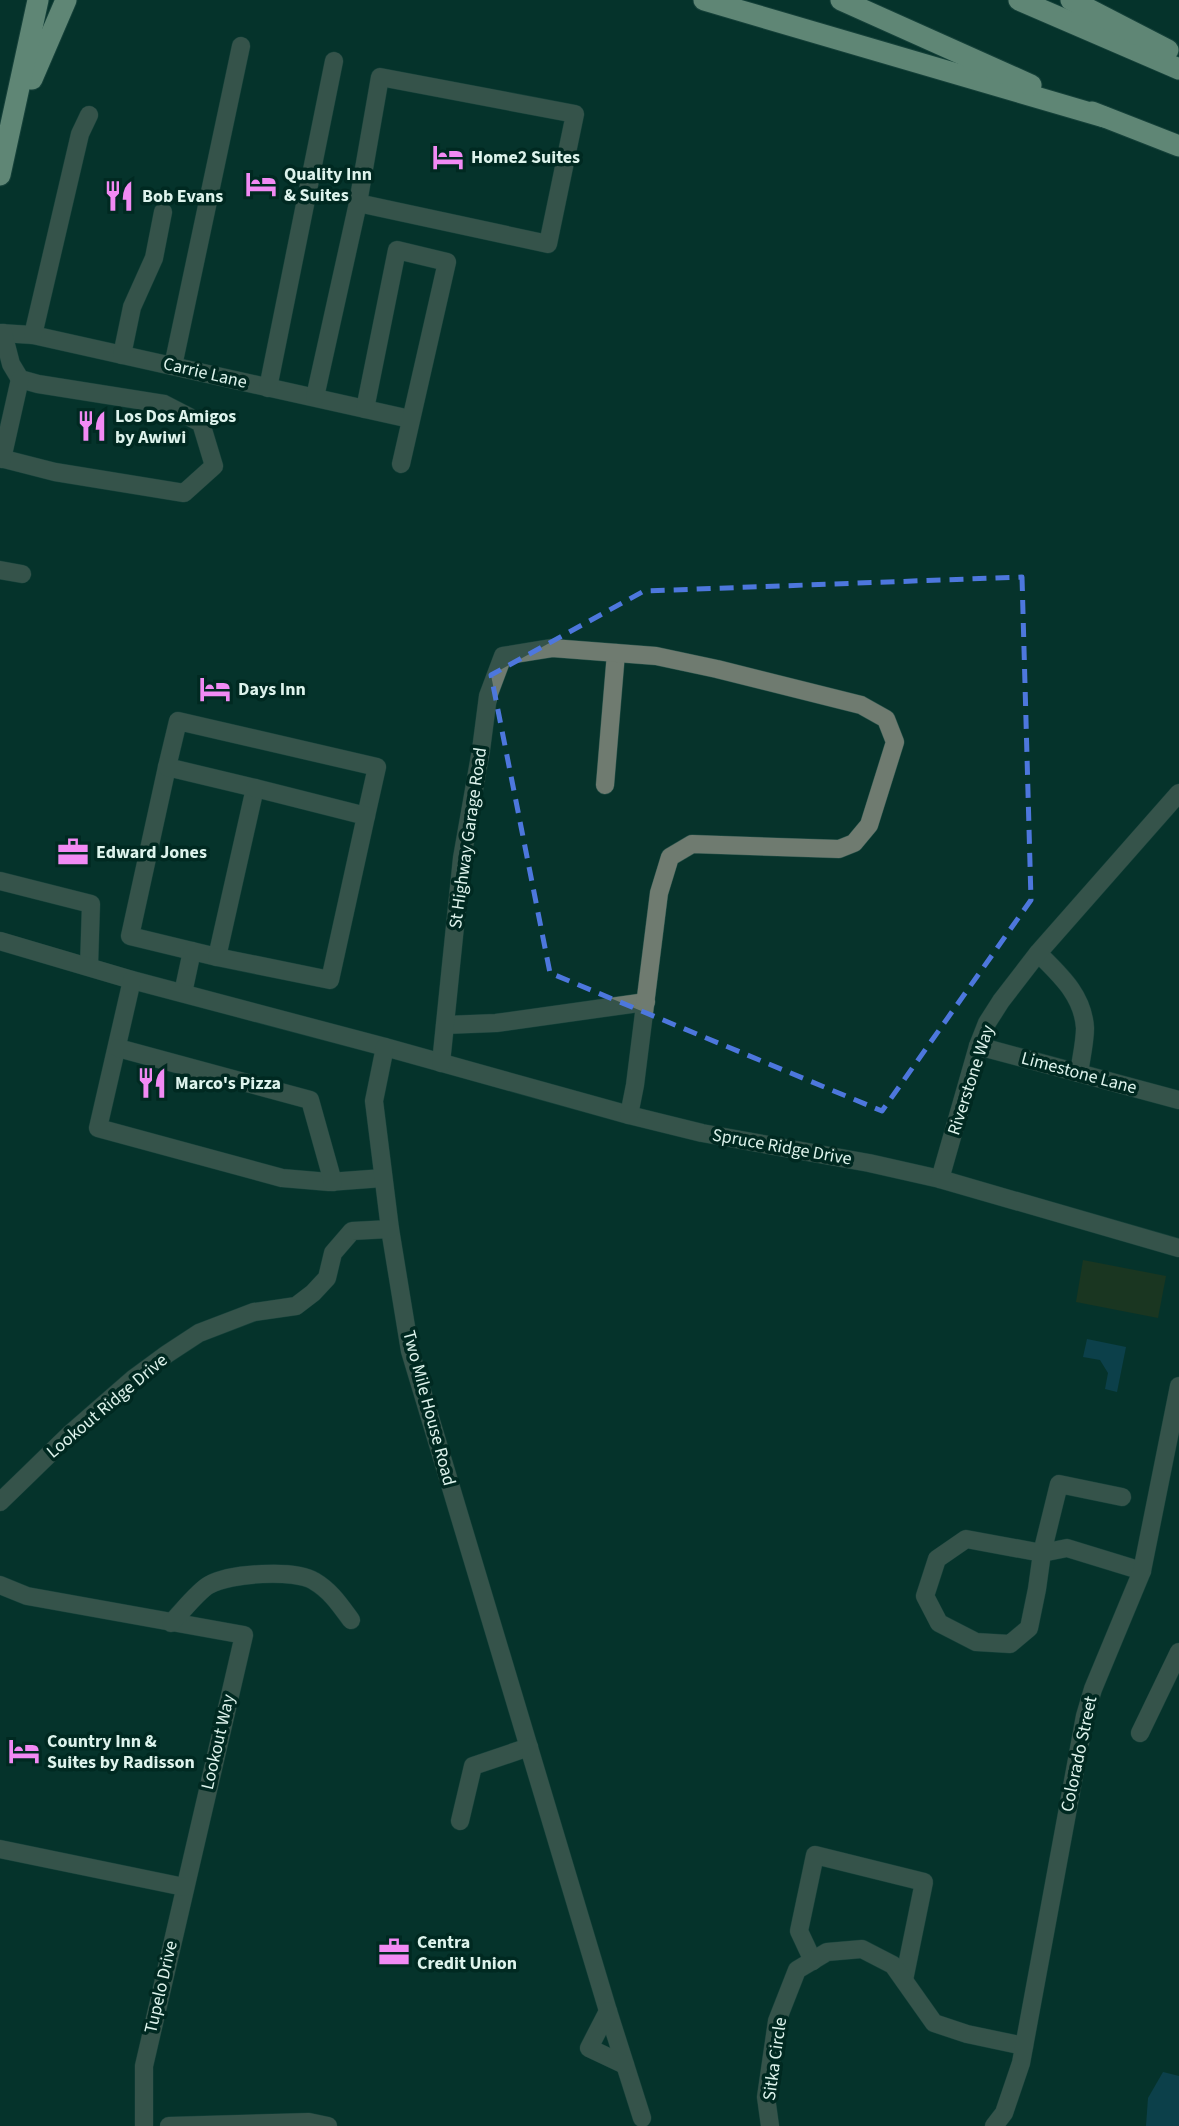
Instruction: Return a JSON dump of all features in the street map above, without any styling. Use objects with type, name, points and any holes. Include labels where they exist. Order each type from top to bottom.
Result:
[{"type":"highway","points":[[0,175],[38,0]]},
{"type":"highway","points":[[11,130],[66,0]]},
{"type":"highway","points":[[704,0],[1104,117]]},
{"type":"highway","points":[[841,0],[1104,117],[1179,146]]},
{"type":"highway","points":[[1019,0],[1179,69]]},
{"type":"highway","points":[[1070,0],[1179,56]]},
{"type":"street","points":[[173,366],[241,46]]},
{"type":"street","points":[[268,388],[334,61]]},
{"type":"street","points":[[315,397],[358,203],[380,76],[575,114],[548,244],[358,203]]},
{"type":"street","points":[[33,335],[80,134],[89,115]]},
{"type":"street","points":[[122,355],[132,307],[154,258],[163,212]]},
{"type":"street","points":[[365,409],[397,250],[447,262],[401,464]]},
{"type":"street","points":[[1,333],[11,364],[20,379],[164,404],[201,424],[214,466],[184,493],[55,472],[1,458],[20,379]]},
{"type":"street","name":"Carrie Lane","points":[[1,333],[33,335],[410,419]]},
{"type":"street","points":[[0,570],[22,574]]},
{"type":"street","name":"St Highway Garage Road","points":[[441,1063],[461,858],[488,696],[503,656],[552,648],[616,653]]},
{"type":"street","points":[[605,785],[616,653],[656,656],[861,705],[886,719],[895,742],[869,825],[854,843],[839,849],[692,844],[670,857],[660,893],[629,1115]]},
{"type":"street","points":[[178,721],[377,767],[366,816],[330,980],[130,936],[178,721]]},
{"type":"street","points":[[167,767],[366,816]]},
{"type":"street","points":[[217,957],[255,788]]},
{"type":"street","name":"Riverstone Way","points":[[940,1179],[987,1023],[1038,953],[1179,793]]},
{"type":"street","points":[[0,881],[92,904],[89,966]]},
{"type":"street","points":[[0,941],[132,980],[385,1047]]},
{"type":"street","points":[[183,993],[192,951]]},
{"type":"street","points":[[1038,953],[1068,983],[1081,1007],[1085,1030],[1079,1073]]},
{"type":"street","points":[[132,980],[98,1128],[282,1178],[333,1182],[383,1178]]},
{"type":"street","points":[[445,1024],[496,1023],[646,1002]]},
{"type":"street","name":"Limestone Lane","points":[[978,1046],[1179,1100]]},
{"type":"street","name":"Spruce Ridge Drive","points":[[385,1047],[702,1133],[869,1163],[940,1179],[1179,1248]]},
{"type":"street","name":"Two Mile House Road","points":[[385,1047],[374,1101],[390,1229],[410,1350],[625,2066]]},
{"type":"street","points":[[118,1048],[310,1100],[333,1182]]},
{"type":"street","name":"Lookout Ridge Drive","points":[[0,1503],[70,1434],[133,1379],[167,1354],[199,1333],[254,1312],[296,1306],[327,1278],[333,1253],[352,1231],[390,1229]]},
{"type":"street","name":"Colorado Street","points":[[994,2126],[1004,2113],[1021,2063],[1085,1716],[1093,1689],[1142,1571],[1179,1386]]},
{"type":"street","points":[[1122,1497],[1059,1484],[1042,1553],[1038,1589],[1029,1628],[1010,1644],[976,1642],[939,1623],[925,1596],[937,1559],[966,1539],[1042,1553],[1067,1548],[1142,1571]]},
{"type":"street","points":[[0,1585],[27,1596],[171,1623],[208,1585],[236,1576],[272,1573],[312,1579],[335,1598],[351,1620]]},
{"type":"street","name":"Lookout Way","points":[[171,1623],[244,1635],[193,1849]]},
{"type":"street","points":[[1140,1733],[1179,1652]]},
{"type":"street","points":[[460,1821],[473,1766],[529,1747]]},
{"type":"street","points":[[0,1849],[184,1887]]},
{"type":"street","name":"Tupelo Drive","points":[[144,2126],[144,2066],[193,1849]]},
{"type":"street","points":[[813,1961],[799,1931],[815,1855],[925,1882],[904,1980]]},
{"type":"street","name":"Sitka Circle","points":[[770,2126],[766,2097],[776,2021],[797,1970],[827,1952],[862,1949],[893,1965],[934,2022],[967,2034],[1024,2046]]},
{"type":"street","points":[[608,2011],[589,2048],[625,2066],[642,2118]]},
{"type":"street","points":[[169,2126],[309,2122],[328,2126]]},
{"type":"highlighted area","points":[[1022,577],[1031,900],[882,1111],[550,973],[491,675],[644,591]]},
{"type":"green space","points":[[1083,1260],[1166,1276],[1158,1318],[1076,1302]]},
{"type":"water","points":[[1087,1339],[1126,1347],[1117,1392],[1105,1389],[1108,1373],[1100,1360],[1083,1357]]},
{"type":"water","points":[[1163,2072],[1179,2076],[1179,2126],[1146,2126],[1148,2098]]},
{"type":"place","name":"Home2 Suites","points":[[448,157]]},
{"type":"place","name":"Quality Inn & Suites","points":[[261,184]]},
{"type":"place","name":"Bob Evans","points":[[119,196]]},
{"type":"place","name":"Los Dos Amigos by Awiwi","points":[[92,426]]},
{"type":"place","name":"Days Inn","points":[[215,689]]},
{"type":"place","name":"Edward Jones","points":[[73,852]]},
{"type":"place","name":"Marco's Pizza","points":[[152,1083]]},
{"type":"place","name":"Country Inn & Suites by Radisson","points":[[24,1751]]},
{"type":"place","name":"Centra Credit Union","points":[[394,1952]]}]
